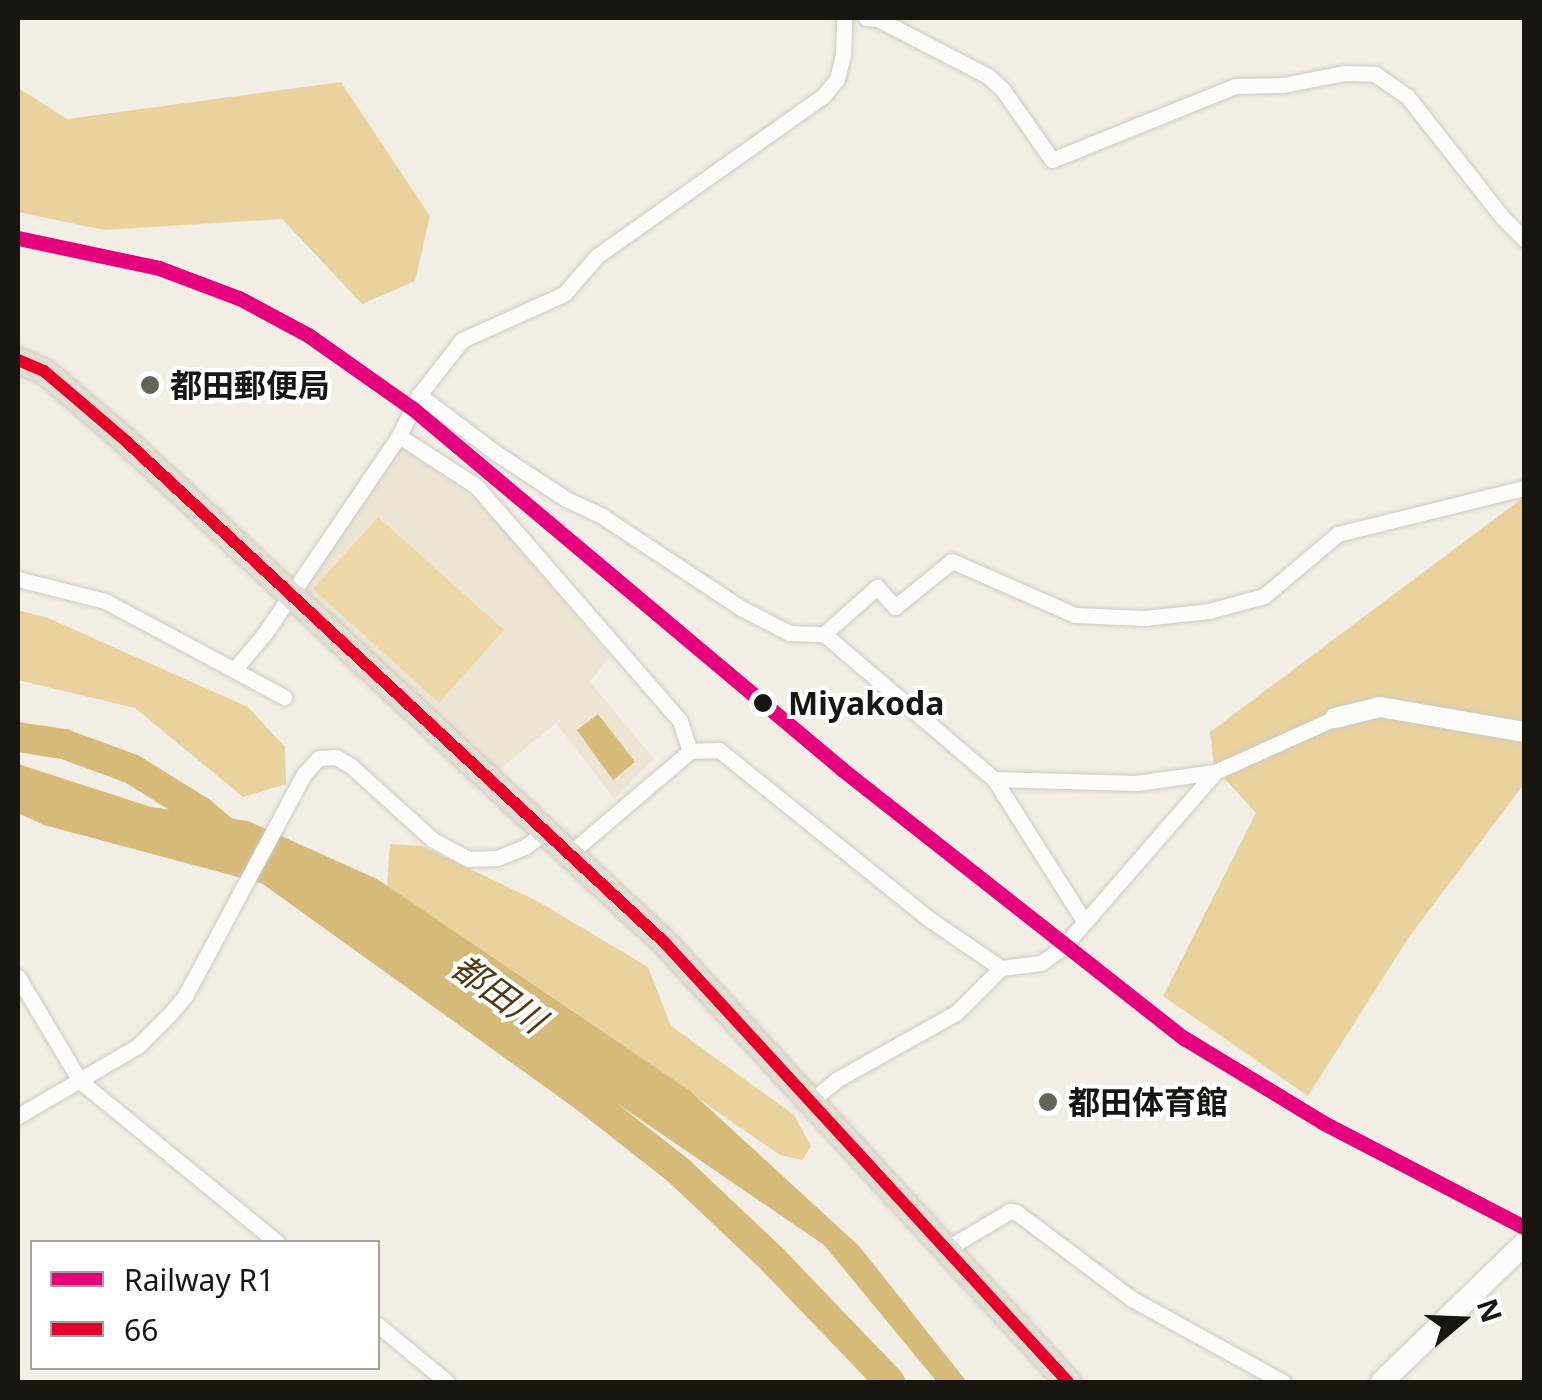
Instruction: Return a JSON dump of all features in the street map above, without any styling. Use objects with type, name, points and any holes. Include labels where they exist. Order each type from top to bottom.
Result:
[{"type":"highway","points":[[18,360],[44,371],[128,442],[664,942],[943,1251],[1068,1382]]},
{"type":"main road","points":[[1385,1380],[1518,1252]]},
{"type":"street","points":[[234,670],[399,436],[420,395],[462,340],[564,294],[597,256],[824,95],[836,79],[844,55],[844,18]]},
{"type":"street","points":[[866,18],[878,19],[988,76],[1003,90],[1052,160],[1234,86],[1282,85],[1344,73],[1374,74],[1407,96],[1524,239]]},
{"type":"street","points":[[420,395],[496,453],[566,499],[602,516],[741,608],[789,633],[824,634],[994,779],[1084,921]]},
{"type":"street","points":[[399,436],[476,486],[680,721],[690,751]]},
{"type":"street","points":[[824,634],[877,587],[896,607],[952,561],[1075,614],[1144,618],[1209,611],[1264,596],[1338,534],[1524,488]]},
{"type":"street","points":[[18,579],[106,601],[284,697]]},
{"type":"street","points":[[994,779],[1136,783],[1216,772],[1335,718],[1380,707],[1524,732]]},
{"type":"street","points":[[568,855],[690,751],[720,750],[932,920],[1001,968]]},
{"type":"street","points":[[18,1116],[138,1046],[156,1031],[185,996],[304,774],[320,758],[336,757],[433,840],[468,859],[497,858],[526,846],[543,833]]},
{"type":"street","points":[[810,1102],[836,1080],[956,1013],[1001,968],[1041,963],[1064,946],[1216,772]]},
{"type":"street","points":[[18,977],[80,1081],[274,1240]]},
{"type":"street","points":[[943,1251],[1010,1211],[1016,1212],[1132,1299],[1284,1382]]},
{"type":"street","points":[[380,1328],[447,1382]]},
{"type":"shaded area","points":[[341,82],[430,216],[415,281],[362,304],[282,219],[104,230],[18,212],[18,88],[67,119]]},
{"type":"shaded area","points":[[402,447],[482,505],[610,656],[590,682],[654,759],[614,799],[556,723],[495,773],[302,591]]},
{"type":"shaded area","points":[[1524,497],[1524,784],[1409,937],[1308,1096],[1163,996],[1256,813],[1214,767],[1210,732]]},
{"type":"shaded area","points":[[378,517],[504,630],[439,703],[313,589]]},
{"type":"shaded area","points":[[18,610],[48,618],[248,707],[285,747],[286,784],[243,797],[135,708],[18,680]]},
{"type":"shaded area","points":[[390,844],[422,846],[537,901],[648,967],[671,1026],[794,1115],[811,1146],[802,1160],[780,1155],[562,1010],[387,886]]},
{"type":"water","points":[[598,714],[635,762],[613,780],[577,730]]},
{"type":"water","points":[[18,764],[151,807],[248,821],[377,879],[690,1091],[859,1246],[967,1382],[937,1382],[824,1245],[533,1046],[339,904],[44,825],[18,813]]},
{"type":"waterway","name":"都田川","points":[[18,737],[64,744],[132,769],[201,812],[234,840]]},
{"type":"waterway","name":"都田川","points":[[269,870],[586,1098],[679,1171],[773,1260],[890,1382]]},
{"type":"rail line","name":"R1","points":[[18,238],[159,268],[239,298],[308,335],[412,408],[843,770],[1184,1038],[1322,1122],[1524,1227]]},
{"type":"transit line","name":"66","points":[[18,360],[44,371],[127,442],[664,942],[1068,1382]]},
{"type":"place","name":"都田郵便局","points":[[150,385]]},
{"type":"place","name":"Miyakoda","points":[[763,703]]},
{"type":"place","name":"都田体育館","points":[[1048,1102]]}]
